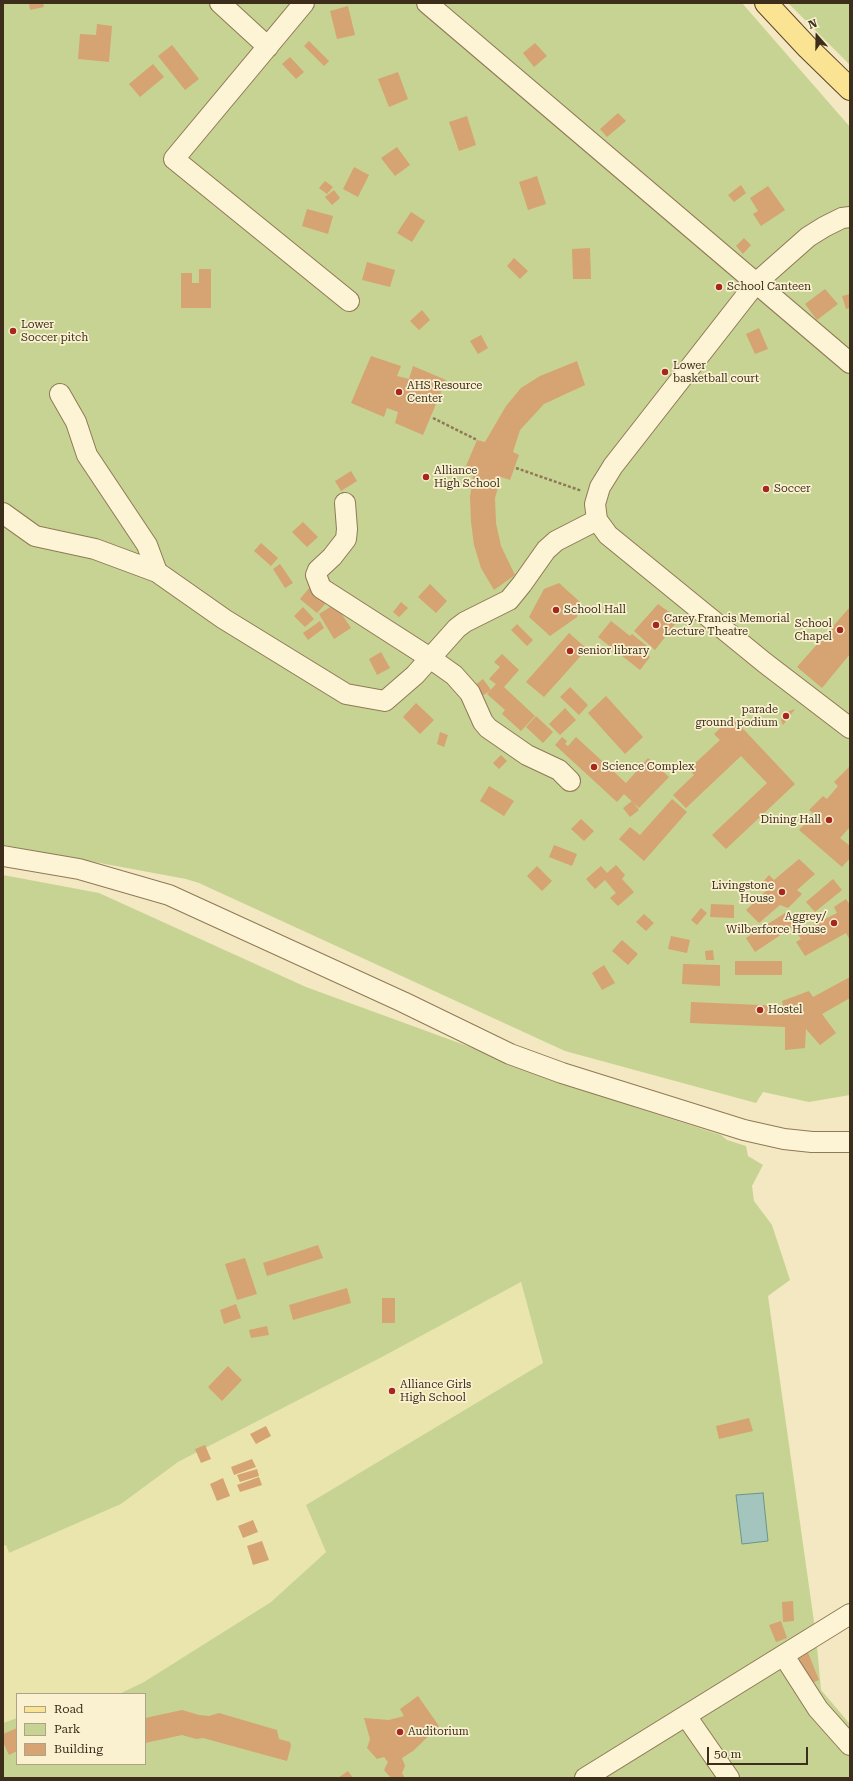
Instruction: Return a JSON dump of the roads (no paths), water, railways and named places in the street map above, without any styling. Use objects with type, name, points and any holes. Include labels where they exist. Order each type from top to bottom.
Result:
[{"type":"main road","points":[[766,3],[808,48],[850,89]]},
{"type":"street","points":[[220,3],[268,47]]},
{"type":"street","points":[[304,3],[174,159],[349,301]]},
{"type":"street","points":[[428,3],[850,363]]},
{"type":"street","points":[[850,216],[842,218],[808,237],[756,282],[613,466],[600,487],[595,504],[597,520],[608,535],[672,588],[850,728]]},
{"type":"street","points":[[60,394],[76,422],[87,455],[147,545],[157,572]]},
{"type":"street","points":[[345,503],[347,529],[346,540],[332,557],[318,570],[316,575],[321,588],[454,675],[470,693],[483,722],[488,728],[527,755],[559,770],[570,782]]},
{"type":"street","points":[[3,513],[35,536],[96,549],[157,572],[224,619],[346,694],[385,701],[415,675],[457,628],[465,622],[509,600],[546,550],[556,541],[597,520]]},
{"type":"street","points":[[3,856],[79,869],[170,895],[396,998],[510,1054],[562,1073],[744,1130],[784,1139],[812,1142],[850,1142]]},
{"type":"street","points":[[585,1778],[850,1614]]},
{"type":"street","points":[[784,1656],[818,1708],[850,1745]]},
{"type":"street","points":[[686,1716],[729,1778]]},
{"type":"water","points":[[763,1493],[768,1541],[742,1544],[736,1495]]},
{"type":"place","name":"School Canteen","points":[[719,287]]},
{"type":"place","name":"Lower Soccer pitch","points":[[13,331]]},
{"type":"place","name":"Lower basketball court","points":[[665,372]]},
{"type":"place","name":"AHS Resource Center","points":[[399,392]]},
{"type":"place","name":"Alliance High School","points":[[426,477]]},
{"type":"place","name":"Soccer","points":[[766,489]]},
{"type":"place","name":"School Hall","points":[[556,610]]},
{"type":"place","name":"Carey Francis Memorial Lecture Theatre","points":[[656,625]]},
{"type":"place","name":"School Chapel","points":[[840,630]]},
{"type":"place","name":"senior library","points":[[570,651]]},
{"type":"place","name":"parade ground podium","points":[[786,716]]},
{"type":"place","name":"Science Complex","points":[[594,767]]},
{"type":"place","name":"Dining Hall","points":[[829,820]]},
{"type":"place","name":"Livingstone House","points":[[782,892]]},
{"type":"place","name":"Aggrey/ Wilberforce House","points":[[834,923]]},
{"type":"place","name":"Hostel","points":[[760,1010]]},
{"type":"place","name":"Alliance Girls High School","points":[[392,1391]]},
{"type":"place","name":"Auditorium","points":[[400,1732]]}]
